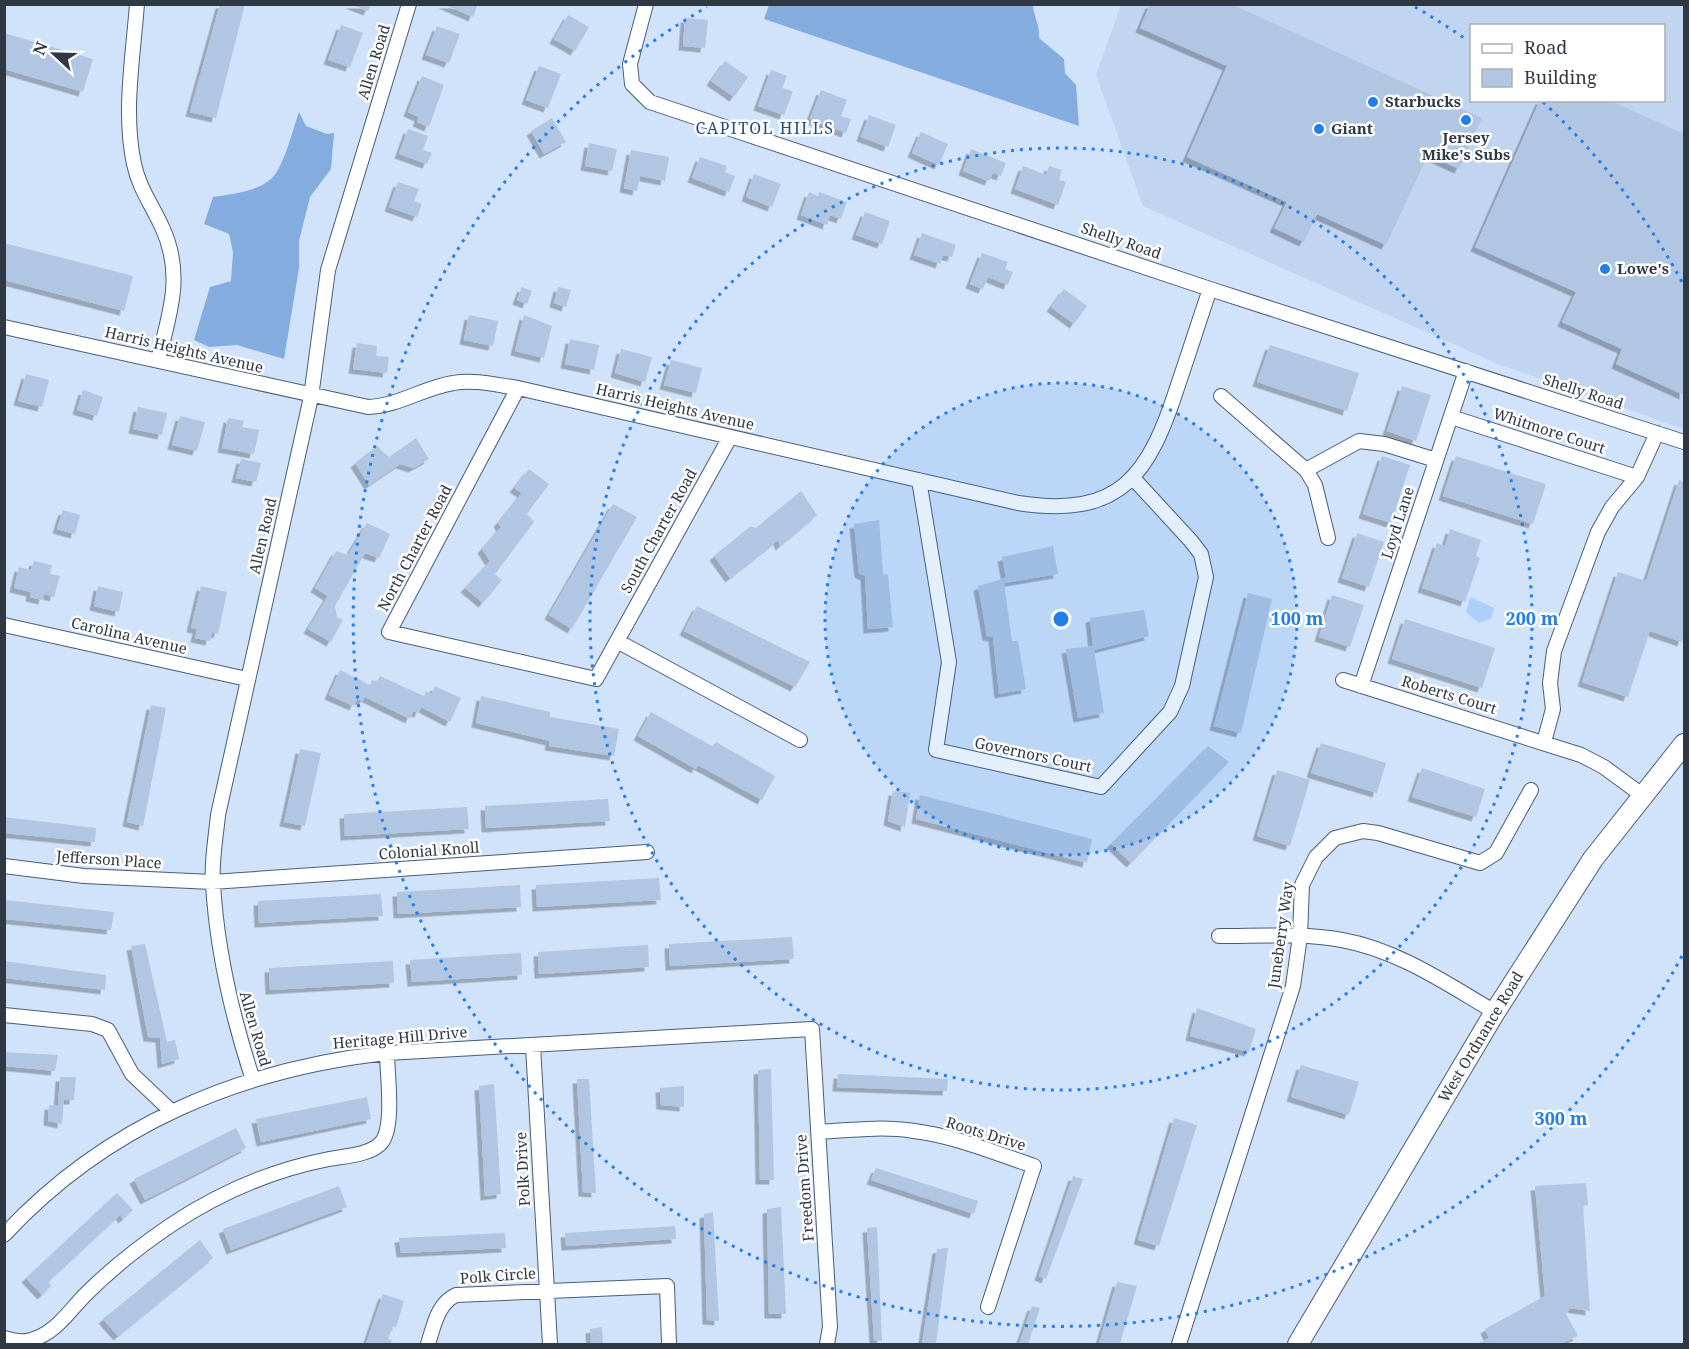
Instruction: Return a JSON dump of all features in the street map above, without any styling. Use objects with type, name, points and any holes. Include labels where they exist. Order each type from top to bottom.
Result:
[{"type":"main road","name":"West Ordnance Road","points":[[1298,1344],[1495,1012],[1593,860],[1684,744]]},
{"type":"street","points":[[137,4],[130,95],[131,144],[144,194],[166,238],[176,281],[158,360]]},
{"type":"street","name":"Allen Road","points":[[253,1080],[234,1024],[224,978],[212,882],[218,815],[311,397],[328,270],[409,4]]},
{"type":"street","name":"Shelly Road","points":[[646,4],[630,64],[632,84],[650,102],[1210,289],[1684,442]]},
{"type":"street","name":"Harris Heights Avenue","points":[[4,327],[158,360],[311,397],[368,407],[382,407],[453,383],[477,382],[518,388],[1018,503],[1064,508],[1096,500],[1133,478],[1151,453],[1164,425],[1210,289]]},
{"type":"street","name":"Loyd Lane","points":[[1361,686],[1466,371]]},
{"type":"street","name":"North Charter Road","points":[[518,388],[389,632],[596,679]]},
{"type":"street","points":[[1221,396],[1306,470],[1315,485],[1328,538]]},
{"type":"street","name":"Whitmore Court","points":[[1451,417],[1637,477]]},
{"type":"street","points":[[1544,742],[1553,709],[1550,683],[1554,651],[1598,532],[1612,507],[1637,477],[1657,434]]},
{"type":"street","name":"South Charter Road","points":[[596,679],[730,437]]},
{"type":"street","points":[[1306,470],[1359,441],[1384,444],[1436,460]]},
{"type":"street","name":"Governors Court","points":[[919,480],[949,662],[936,750],[1101,787],[1170,712],[1182,686],[1206,577],[1201,554],[1133,478]]},
{"type":"street","name":"Carolina Avenue","points":[[4,625],[247,679]]},
{"type":"street","points":[[617,641],[800,740]]},
{"type":"street","name":"Roberts Court","points":[[1343,680],[1581,755],[1604,767],[1642,795]]},
{"type":"street","name":"Juneberry Way","points":[[1179,1344],[1293,986],[1300,936],[1302,885],[1316,857],[1335,838],[1362,831],[1378,833],[1480,863],[1496,853],[1531,790]]},
{"type":"street","name":"Colonial Knoll","points":[[212,882],[647,852]]},
{"type":"street","name":"Jefferson Place","points":[[4,867],[84,876],[212,882]]},
{"type":"street","points":[[1219,936],[1300,936],[1344,941],[1386,953],[1428,973],[1495,1012]]},
{"type":"street","points":[[4,1015],[92,1024],[108,1030],[132,1074],[170,1110]]},
{"type":"street","name":"Heritage Hill Drive","points":[[5,1234],[80,1167],[170,1110],[289,1068],[339,1058],[387,1053],[812,1029]]},
{"type":"street","name":"Freedom Drive","points":[[812,1029],[830,1327],[827,1344]]},
{"type":"street","name":"Polk Drive","points":[[533,1046],[546,1289]]},
{"type":"street","points":[[4,1338],[22,1343],[41,1337],[60,1323],[85,1295],[130,1253],[189,1213],[240,1186],[291,1166],[369,1151],[381,1142],[388,1127],[387,1053]]},
{"type":"street","name":"Roots Drive","points":[[818,1132],[914,1131],[947,1137],[1034,1166],[988,1307]]},
{"type":"street","points":[[546,1289],[667,1286],[669,1344]]},
{"type":"street","name":"Polk Circle","points":[[428,1344],[440,1307],[447,1299],[456,1295],[546,1289],[550,1344]]},
{"type":"shaded area","points":[[769,5],[1033,5],[1039,38],[1064,59],[1065,73],[1076,85],[1079,126],[764,19]]},
{"type":"shaded area","points":[[1121,5],[1684,5],[1684,429],[1498,364],[1143,206],[1096,75]]},
{"type":"shaded area","points":[[299,112],[306,126],[327,134],[334,133],[331,169],[310,197],[299,241],[299,268],[284,359],[237,345],[209,347],[194,340],[210,287],[231,281],[233,252],[229,234],[204,224],[213,197],[252,189],[272,178],[284,156]]},
{"type":"shaded area","points":[[1470,597],[1494,608],[1491,619],[1479,623],[1466,612]]},
{"type":"building","points":[[220,4],[245,4],[216,118],[190,112]]},
{"type":"building","points":[[350,4],[371,4],[368,11]]},
{"type":"building","points":[[443,4],[478,4],[473,17]]},
{"type":"building","name":"Giant","points":[[1150,4],[1231,4],[1482,118],[1459,169],[1428,155],[1386,245],[1317,214],[1304,242],[1274,228],[1287,202],[1187,157],[1227,66],[1140,28]]},
{"type":"building","points":[[568,15],[589,27],[575,51],[554,39]]},
{"type":"building","points":[[685,18],[708,20],[705,48],[683,46]]},
{"type":"building","points":[[341,25],[363,33],[350,67],[328,60]]},
{"type":"building","points":[[437,26],[460,34],[449,63],[426,55]]},
{"type":"building","points":[[4,33],[93,59],[83,92],[4,69]]},
{"type":"building","points":[[725,61],[748,77],[734,97],[711,81]]},
{"type":"building","points":[[539,66],[561,74],[548,108],[526,100]]},
{"type":"building","points":[[771,70],[787,76],[782,88],[793,91],[784,115],[758,106]]},
{"type":"building","points":[[422,76],[444,85],[429,127],[417,122],[419,117],[408,112]]},
{"type":"building","points":[[821,90],[847,100],[841,116],[851,119],[846,133],[810,119]]},
{"type":"building","name":"Lowe's","points":[[1539,102],[1613,102],[1684,134],[1684,395],[1616,364],[1622,349],[1562,322],[1576,292],[1475,247]]},
{"type":"building","points":[[869,115],[896,125],[888,147],[861,137]]},
{"type":"building","points":[[552,118],[566,142],[544,154],[531,131]]},
{"type":"building","points":[[408,129],[428,136],[423,150],[432,153],[427,164],[399,154]]},
{"type":"building","points":[[921,132],[948,144],[939,165],[912,153]]},
{"type":"building","points":[[589,143],[617,149],[612,171],[585,166]]},
{"type":"building","points":[[971,149],[1006,163],[1001,176],[993,173],[989,181],[963,171]]},
{"type":"building","points":[[631,150],[669,157],[665,181],[640,176],[637,191],[624,188]]},
{"type":"building","points":[[700,157],[727,166],[725,172],[735,176],[729,192],[692,178]]},
{"type":"building","points":[[1023,166],[1046,175],[1049,166],[1062,170],[1059,180],[1066,182],[1058,205],[1015,189]]},
{"type":"building","points":[[754,174],[781,184],[772,207],[746,197]]},
{"type":"building","points":[[398,182],[419,189],[414,201],[422,204],[417,217],[389,207]]},
{"type":"building","points":[[809,192],[818,196],[819,192],[847,202],[841,219],[830,215],[827,225],[801,215]]},
{"type":"building","points":[[865,212],[890,221],[882,244],[856,235]]},
{"type":"building","points":[[922,233],[956,245],[952,257],[943,255],[940,264],[914,255]]},
{"type":"building","points":[[4,243],[133,276],[124,311],[4,280]]},
{"type":"building","points":[[982,253],[1008,262],[1005,269],[1013,272],[1008,285],[988,277],[983,289],[970,284]]},
{"type":"building","points":[[522,287],[532,291],[527,304],[517,300]]},
{"type":"building","points":[[558,287],[571,290],[566,307],[554,303]]},
{"type":"building","points":[[1064,289],[1087,306],[1074,324],[1051,307]]},
{"type":"building","points":[[469,315],[498,321],[493,346],[464,340]]},
{"type":"building","points":[[524,315],[552,326],[544,358],[515,351]]},
{"type":"building","points":[[570,339],[599,345],[594,370],[565,364]]},
{"type":"building","points":[[357,343],[377,346],[376,356],[389,357],[387,373],[353,369]]},
{"type":"building","points":[[1270,345],[1359,373],[1347,411],[1257,382]]},
{"type":"building","points":[[621,349],[652,357],[645,382],[615,373]]},
{"type":"building","points":[[671,360],[702,368],[696,393],[664,385]]},
{"type":"building","points":[[26,374],[49,380],[42,407],[18,401]]},
{"type":"building","points":[[1402,386],[1431,395],[1416,441],[1387,431]]},
{"type":"building","points":[[83,390],[103,397],[97,416],[77,410]]},
{"type":"building","points":[[138,407],[167,413],[162,435],[133,429]]},
{"type":"building","points":[[180,416],[205,422],[197,451],[172,445]]},
{"type":"building","points":[[228,418],[244,421],[242,427],[259,430],[254,454],[222,448]]},
{"type":"building","points":[[416,438],[429,459],[413,468],[400,464],[369,485],[355,463],[377,446],[389,457]]},
{"type":"building","points":[[1382,456],[1410,465],[1391,523],[1363,514]]},
{"type":"building","points":[[1456,456],[1546,484],[1533,524],[1443,496]]},
{"type":"building","points":[[241,459],[261,463],[256,482],[236,478]]},
{"type":"building","points":[[529,469],[549,484],[527,514],[534,522],[495,574],[502,580],[483,603],[465,588],[490,561],[482,549],[501,527],[498,523],[522,493],[514,488]]},
{"type":"building","points":[[1679,480],[1684,482],[1684,634],[1682,642],[1650,631],[1628,697],[1582,682],[1618,572],[1646,581]]},
{"type":"building","points":[[801,491],[817,515],[780,546],[778,540],[730,578],[714,556],[751,526],[756,528]]},
{"type":"building","points":[[613,504],[637,517],[572,629],[549,615]]},
{"type":"building","points":[[63,510],[80,515],[75,534],[57,529]]},
{"type":"building","points":[[879,520],[883,574],[888,575],[893,627],[868,629],[865,576],[859,573],[854,524]]},
{"type":"building","points":[[367,523],[390,534],[379,558],[365,553],[335,606],[337,617],[343,620],[331,642],[308,629],[328,596],[315,588],[336,551],[348,555]]},
{"type":"building","points":[[1450,529],[1481,540],[1476,556],[1480,558],[1465,602],[1422,588],[1437,543],[1445,546]]},
{"type":"building","points":[[1357,533],[1384,542],[1369,587],[1342,578]]},
{"type":"building","points":[[1053,546],[1058,574],[1004,583],[1012,641],[1018,641],[1026,689],[999,694],[993,637],[987,636],[978,586],[1006,578],[1002,557]]},
{"type":"building","points":[[34,561],[52,565],[50,574],[60,576],[54,597],[44,594],[43,600],[30,597],[31,592],[14,588],[19,567],[31,570]]},
{"type":"building","points":[[98,586],[123,592],[119,612],[94,606]]},
{"type":"building","points":[[201,586],[227,592],[218,634],[212,632],[210,641],[195,638],[197,629],[191,628]]},
{"type":"building","points":[[1248,593],[1272,599],[1241,733],[1214,726]]},
{"type":"building","points":[[1332,595],[1364,605],[1350,647],[1319,637]]},
{"type":"building","points":[[697,606],[810,662],[795,687],[684,631]]},
{"type":"building","points":[[1144,610],[1149,636],[1094,650],[1104,713],[1078,718],[1066,649],[1093,646],[1090,618]]},
{"type":"building","points":[[1405,619],[1495,648],[1482,688],[1392,659]]},
{"type":"building","points":[[340,670],[370,685],[372,680],[377,682],[380,676],[424,696],[426,691],[432,694],[435,686],[461,698],[450,722],[421,707],[419,713],[413,711],[410,719],[365,697],[363,701],[357,699],[354,706],[329,695]]},
{"type":"building","points":[[481,696],[550,712],[550,717],[619,729],[614,756],[549,746],[550,741],[476,723]]},
{"type":"building","points":[[151,705],[166,708],[143,826],[127,822]]},
{"type":"building","points":[[651,712],[712,746],[716,742],[775,776],[762,800],[698,765],[696,769],[638,736]]},
{"type":"building","points":[[1321,743],[1386,763],[1377,793],[1311,773]]},
{"type":"building","points":[[1208,746],[1229,762],[1131,863],[1111,844]]},
{"type":"building","points":[[300,749],[321,753],[305,826],[284,822]]},
{"type":"building","points":[[1422,768],[1485,789],[1476,817],[1412,797]]},
{"type":"building","points":[[1277,770],[1310,780],[1290,846],[1257,836]]},
{"type":"building","points":[[893,791],[910,793],[905,827],[888,821]]},
{"type":"building","points":[[920,795],[1092,839],[1087,863],[916,819]]},
{"type":"building","points":[[608,799],[610,821],[486,828],[485,806]]},
{"type":"building","points":[[467,807],[469,829],[345,836],[344,814]]},
{"type":"building","points":[[4,817],[96,828],[95,842],[4,833]]},
{"type":"building","points":[[659,878],[661,900],[537,907],[536,885]]},
{"type":"building","points":[[520,885],[521,907],[398,914],[397,892]]},
{"type":"building","points":[[381,894],[383,916],[259,923],[258,901]]},
{"type":"building","points":[[4,900],[114,912],[111,930],[4,919]]},
{"type":"building","points":[[792,937],[794,959],[670,966],[669,944]]},
{"type":"building","points":[[145,944],[167,1042],[175,1040],[179,1059],[162,1064],[160,1038],[148,1037],[131,946]]},
{"type":"building","points":[[648,945],[649,967],[539,974],[538,952]]},
{"type":"building","points":[[521,953],[522,975],[412,982],[410,960]]},
{"type":"building","points":[[4,961],[106,975],[105,990],[4,978]]},
{"type":"building","points":[[393,961],[394,983],[270,990],[269,968]]},
{"type":"building","points":[[1197,1008],[1256,1029],[1249,1052],[1190,1036]]},
{"type":"building","points":[[4,1052],[58,1055],[55,1071],[4,1066]]},
{"type":"building","points":[[1301,1065],[1359,1082],[1349,1115],[1291,1097]]},
{"type":"building","points":[[771,1069],[774,1180],[760,1180],[758,1070]]},
{"type":"building","points":[[838,1074],[948,1079],[947,1091],[837,1087]]},
{"type":"building","points":[[60,1077],[76,1077],[74,1100],[64,1100],[62,1124],[48,1121],[49,1105],[58,1106]]},
{"type":"building","points":[[577,1079],[589,1079],[596,1193],[583,1192]]},
{"type":"building","points":[[494,1084],[501,1194],[485,1196],[479,1086]]},
{"type":"building","points":[[684,1086],[684,1107],[661,1105],[660,1088]]},
{"type":"building","points":[[367,1097],[371,1119],[261,1142],[256,1119]]},
{"type":"building","points":[[1174,1118],[1197,1125],[1159,1246],[1138,1240]]},
{"type":"building","points":[[236,1128],[246,1148],[145,1200],[134,1179]]},
{"type":"building","points":[[876,1168],[978,1201],[974,1214],[871,1180]]},
{"type":"building","points":[[1073,1176],[1083,1179],[1046,1279],[1039,1276]]},
{"type":"building","points":[[1586,1183],[1588,1205],[1583,1206],[1590,1311],[1570,1308],[1566,1314],[1578,1336],[1560,1344],[1477,1344],[1489,1338],[1485,1329],[1545,1296],[1535,1186]]},
{"type":"building","points":[[339,1186],[347,1207],[231,1250],[223,1229]]},
{"type":"building","points":[[117,1193],[133,1210],[123,1219],[120,1215],[48,1282],[51,1286],[42,1295],[26,1278]]},
{"type":"building","points":[[781,1207],[786,1314],[769,1314],[767,1209]]},
{"type":"building","points":[[713,1212],[719,1321],[707,1320],[704,1214]]},
{"type":"building","points":[[675,1226],[676,1239],[566,1246],[565,1233]]},
{"type":"building","points":[[877,1227],[882,1341],[874,1340],[867,1228]]},
{"type":"building","points":[[505,1233],[506,1248],[401,1253],[399,1238]]},
{"type":"building","points":[[200,1240],[213,1258],[118,1336],[103,1319]]},
{"type":"building","points":[[948,1248],[936,1344],[922,1344],[937,1249]]},
{"type":"building","points":[[1117,1282],[1137,1286],[1120,1344],[1099,1344]]},
{"type":"building","points":[[383,1294],[404,1301],[396,1327],[393,1326],[388,1339],[392,1340],[390,1344],[366,1344]]},
{"type":"building","points":[[1032,1306],[1040,1308],[1028,1344],[1019,1344]]},
{"type":"building","points":[[602,1327],[603,1344],[591,1344],[590,1329]]},
{"type":"place","name":"Starbucks","points":[[1373,102]]},
{"type":"place","name":"Jersey Mike's Subs","points":[[1466,120]]},
{"type":"place","name":"Giant","points":[[1319,129]]},
{"type":"place","name":"Lowe's","points":[[1605,269]]},
{"type":"district","name":"CAPITOL HILLS","points":[[765,128]]}]
